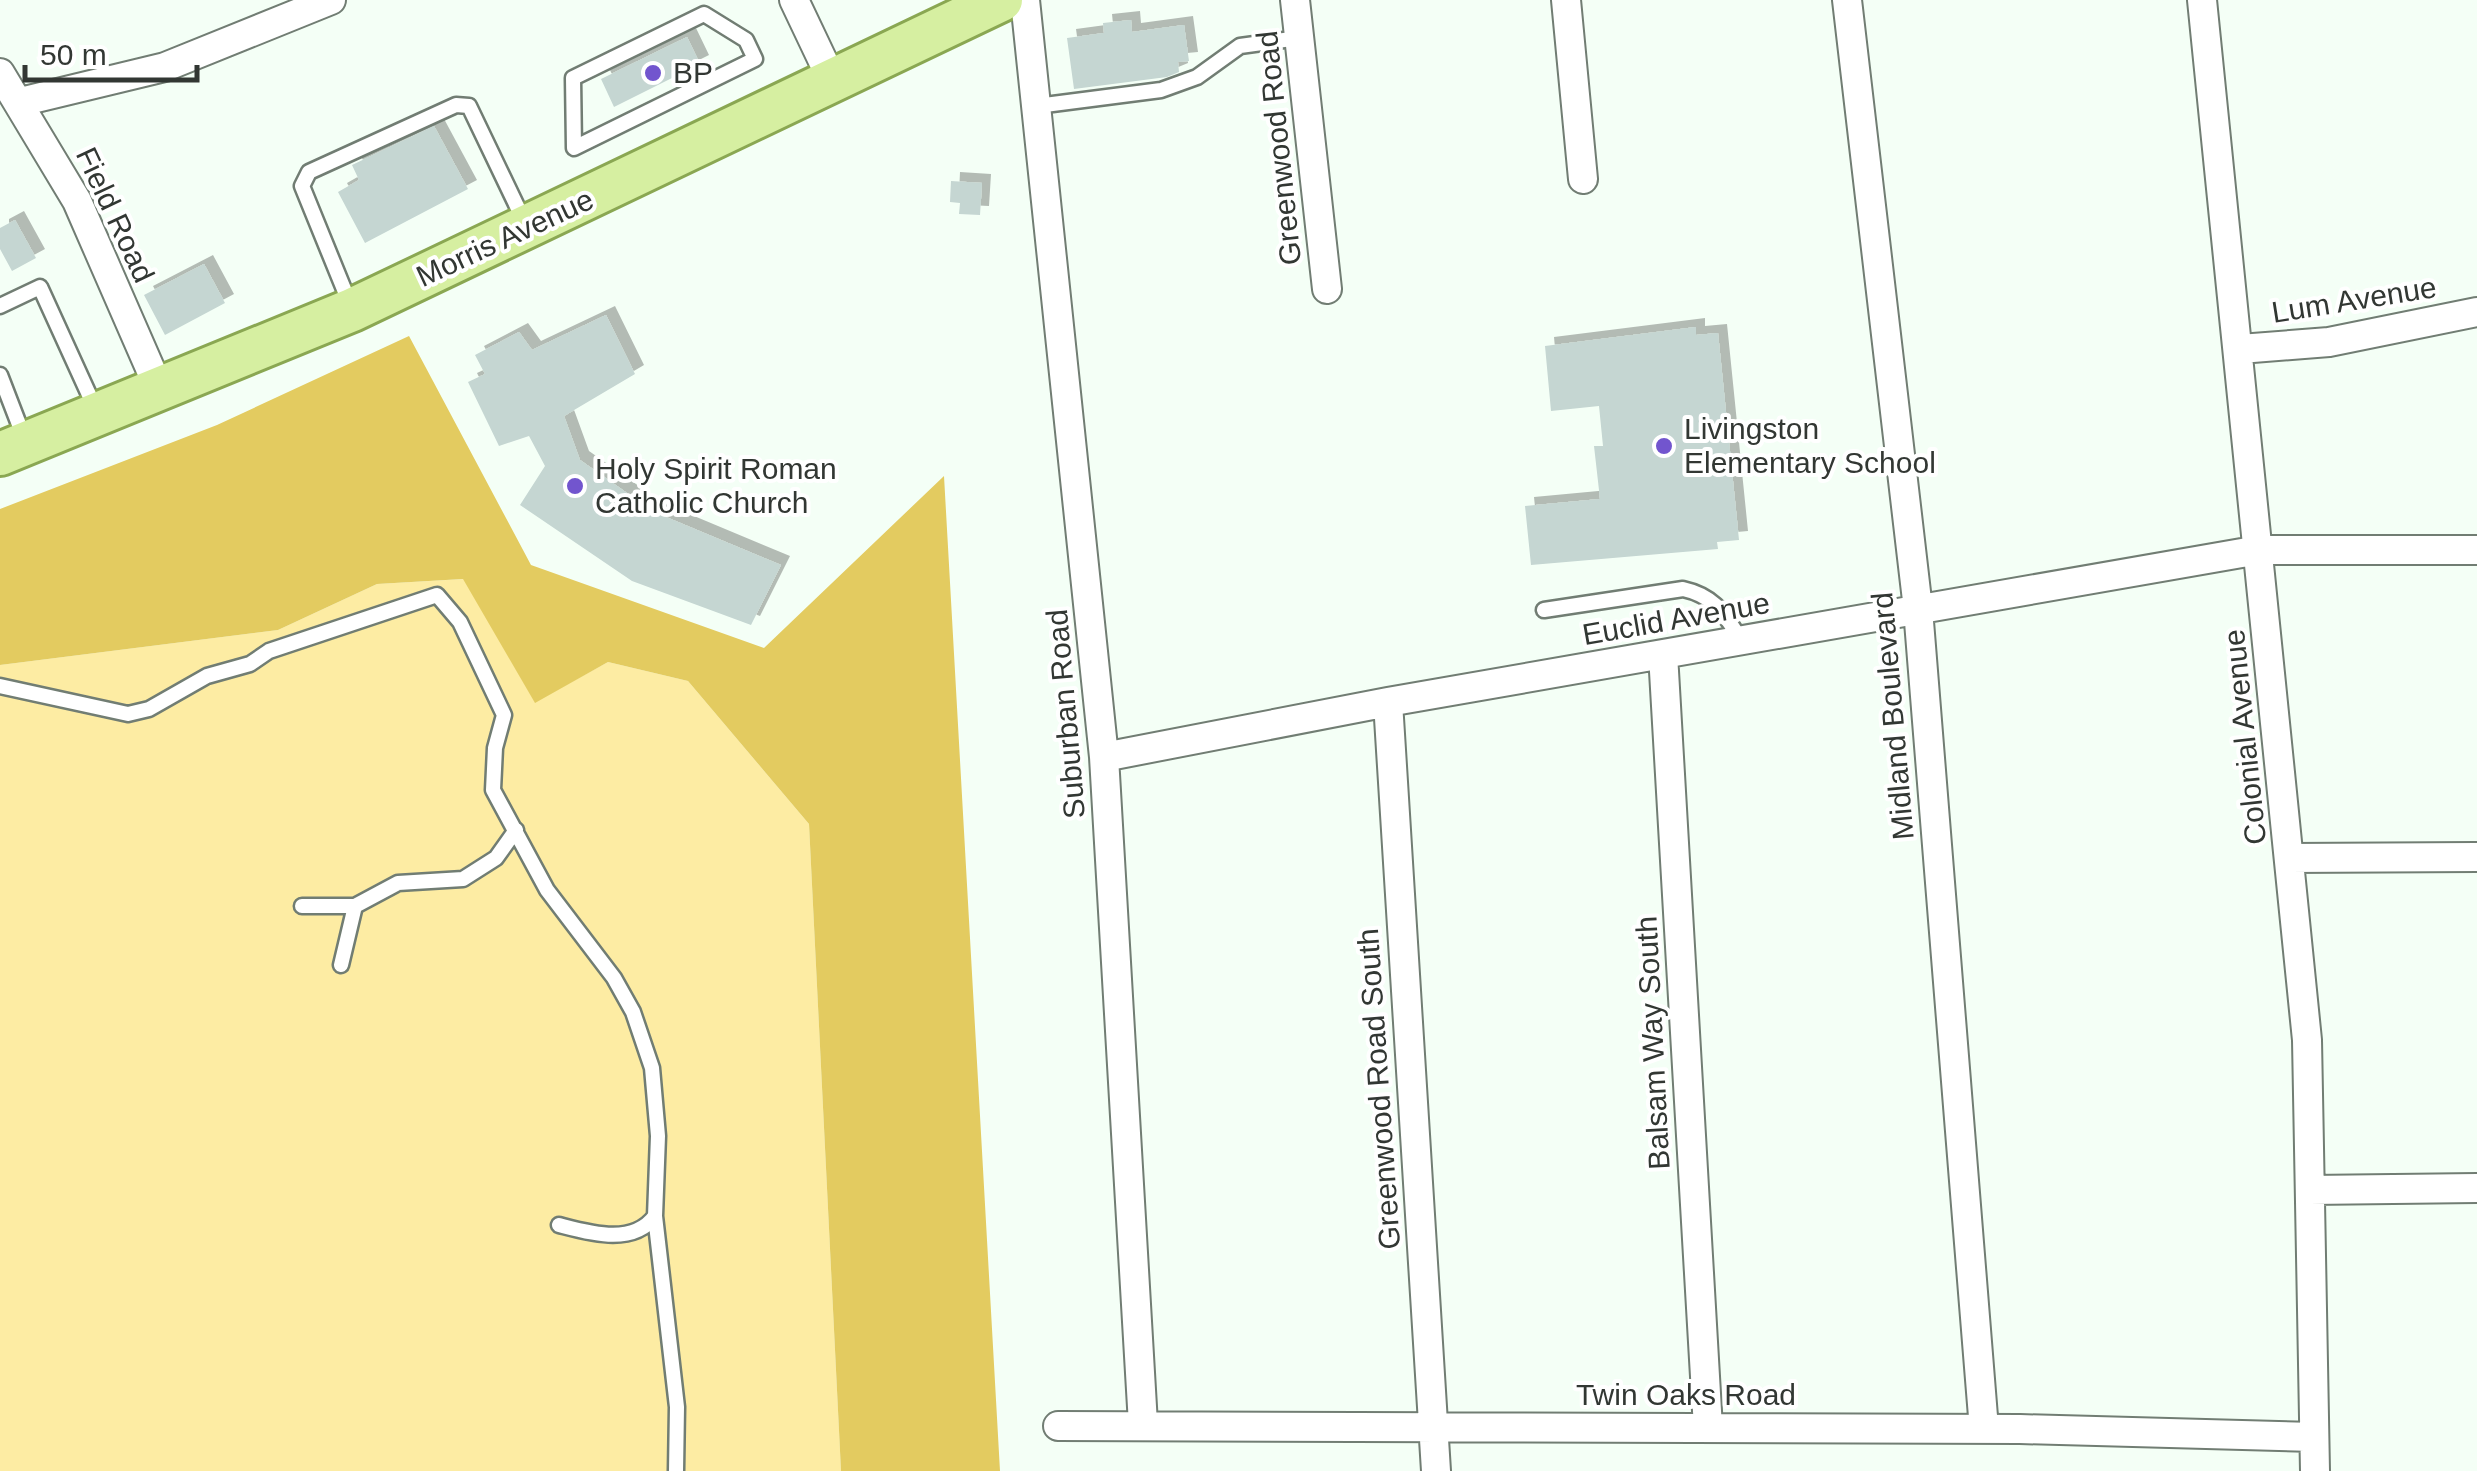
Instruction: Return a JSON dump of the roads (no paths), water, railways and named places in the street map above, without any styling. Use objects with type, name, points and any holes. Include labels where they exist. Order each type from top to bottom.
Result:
[{"type":"main road","name":"Morris Avenue","points":[[13,448],[352,310],[1000,0]]},
{"type":"street","points":[[20,102],[165,67],[331,0]]},
{"type":"street","points":[[794,0],[832,80]]},
{"type":"street","name":"Suburban Road","points":[[1025,0],[1104,757],[1142,1424]]},
{"type":"street","name":"Greenwood Road","points":[[1295,0],[1327,289]]},
{"type":"street","points":[[1566,0],[1583,179]]},
{"type":"street","name":"Midland Boulevard","points":[[1847,0],[1918,610],[1984,1429]]},
{"type":"street","name":"Colonial Avenue","points":[[2202,0],[2307,1040],[2315,1471]]},
{"type":"street","name":"Field Road","points":[[0,74],[76,202],[160,391]]},
{"type":"street","name":"Lum Avenue","points":[[2240,349],[2329,342],[2477,312]]},
{"type":"street","name":"Euclid Avenue","points":[[1104,757],[1388,702],[2260,550],[2477,550]]},
{"type":"street","name":"Balsam Way South","points":[[1663,654],[1708,1428]]},
{"type":"street","name":"Greenwood Road South","points":[[1388,702],[1436,1471]]},
{"type":"street","points":[[2289,858],[2477,857]]},
{"type":"street","points":[[2310,1190],[2477,1188]]},
{"type":"street","name":"Twin Oaks Road","points":[[1058,1426],[1984,1429],[2314,1437]]},
{"type":"lane","points":[[704,14],[746,40],[755,59],[592,139],[574,148],[573,78],[704,14]]},
{"type":"lane","points":[[1037,106],[1161,90],[1197,77],[1240,46],[1299,38]]},
{"type":"lane","points":[[352,310],[302,186],[309,172],[456,105],[470,106],[527,228]]},
{"type":"lane","points":[[0,306],[40,287],[99,415]]},
{"type":"lane","points":[[0,376],[13,448]]},
{"type":"lane","points":[[1544,610],[1683,589],[1704,594],[1717,603],[1741,640]]},
{"type":"lane","points":[[0,686],[128,714],[149,709],[207,676],[250,664],[269,650],[438,595],[460,622],[504,715],[495,748],[494,790],[547,890],[614,978],[633,1012],[652,1068],[658,1136],[655,1216],[677,1408],[676,1471]]},
{"type":"lane","points":[[302,906],[356,906],[398,882],[463,879],[496,858],[516,830]]},
{"type":"lane","points":[[341,965],[356,906]]},
{"type":"lane","points":[[560,1224],[601,1236],[644,1228],[655,1216]]},
{"type":"place","name":"BP","points":[[653,73]]},
{"type":"place","name":"Livingston Elementary School","points":[[1664,446]]},
{"type":"place","name":"Holy Spirit Roman Catholic Church","points":[[575,486]]}]
